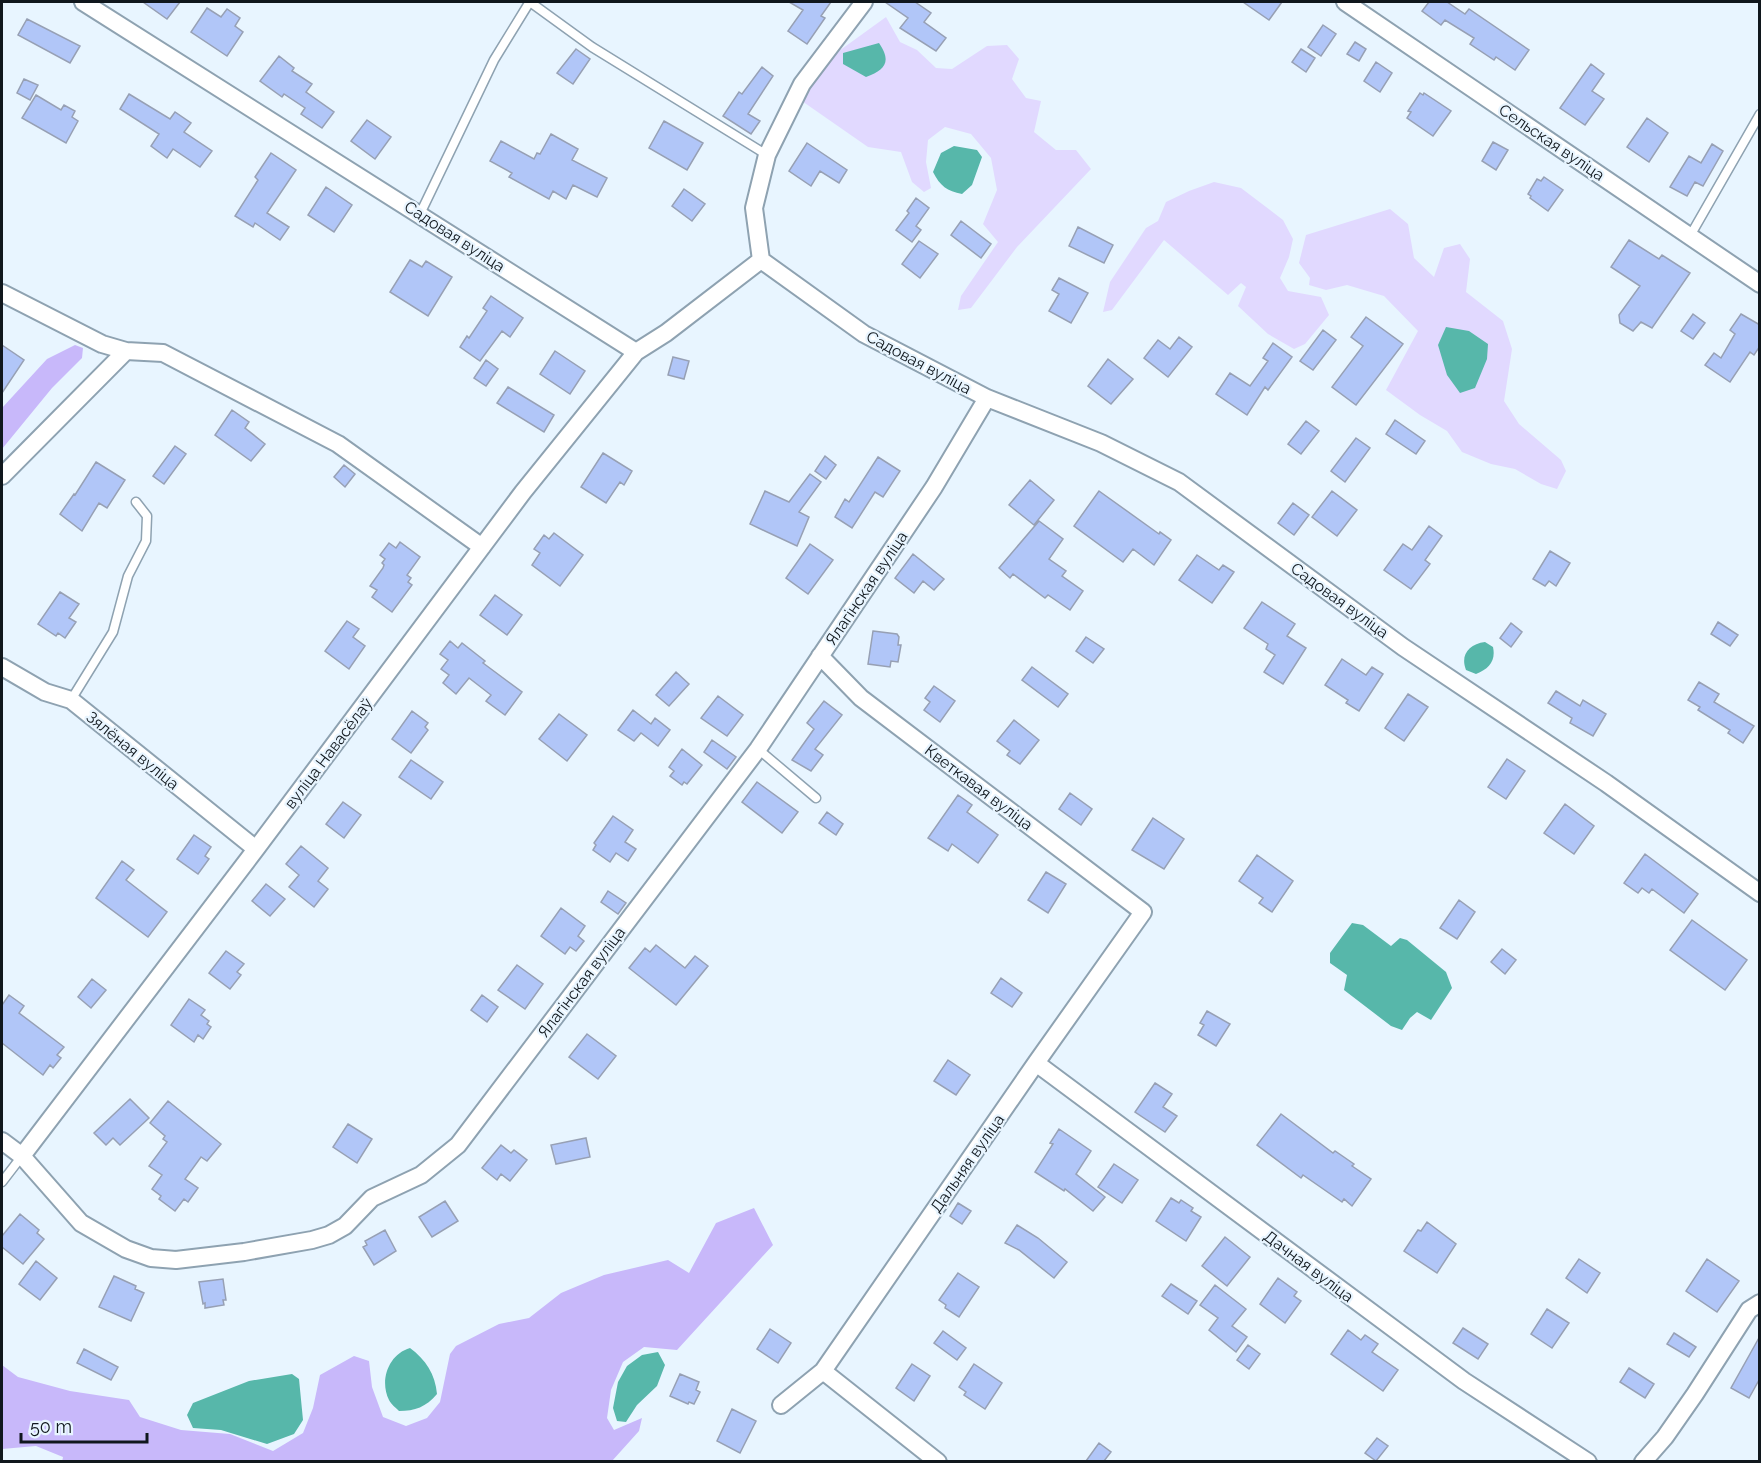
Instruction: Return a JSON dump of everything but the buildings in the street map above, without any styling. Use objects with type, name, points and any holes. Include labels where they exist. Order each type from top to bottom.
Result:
[{"type":"street","name":"Садовая вуліца","points":[[83,2],[636,351]]},
{"type":"street","points":[[636,351],[666,333],[761,260],[754,208],[767,155],[802,84],[864,2]]},
{"type":"street","name":"Сельская вуліца","points":[[1345,2],[1760,284]]},
{"type":"street","name":"Садовая вуліца","points":[[761,260],[864,334],[987,398],[1101,443],[1179,482],[1403,646],[1606,783],[1760,893]]},
{"type":"street","points":[[2,293],[102,344],[126,351],[163,353],[338,444],[482,547]]},
{"type":"street","points":[[2,476],[126,351]]},
{"type":"street","name":"вуліца Навасёлаў","points":[[22,1156],[256,849],[523,492],[636,351]]},
{"type":"street","name":"Ялагінская вуліца","points":[[2,1141],[22,1156],[81,1223],[126,1249],[151,1258],[176,1260],[244,1252],[329,1235],[345,1226],[372,1198],[421,1175],[458,1145],[758,749],[934,488],[987,398]]},
{"type":"street","name":"Кветкавая вуліца","points":[[820,656],[861,698],[1143,912]]},
{"type":"street","name":"Зялёная вуліца","points":[[2,667],[45,692],[71,700],[256,849]]},
{"type":"street","name":"Дальняя вуліца","points":[[781,1405],[823,1371],[1143,912]]},
{"type":"street","name":"Дачная вуліца","points":[[1036,1063],[1464,1381],[1588,1461]]},
{"type":"street","points":[[1643,1461],[1665,1437],[1749,1310],[1760,1303]]},
{"type":"street","points":[[823,1371],[938,1461]]},
{"type":"lane","points":[[420,214],[494,60],[530,2],[592,47],[767,155]]},
{"type":"lane","points":[[1690,236],[1760,114]]},
{"type":"lane","points":[[71,700],[113,632],[128,576],[146,541],[147,516],[136,502]]},
{"type":"lane","points":[[758,749],[816,798]]},
{"type":"lane","points":[[2,1182],[22,1156]]},
{"type":"shaded area","points":[[886,17],[900,42],[917,50],[936,68],[952,69],[987,46],[1007,45],[1019,59],[1012,79],[1026,98],[1041,101],[1034,132],[1056,150],[1076,150],[1091,169],[1017,247],[971,308],[958,310],[961,296],[998,242],[983,224],[997,190],[991,158],[971,134],[945,127],[928,140],[926,162],[931,188],[924,192],[912,182],[901,152],[868,147],[799,99],[821,64]]},
{"type":"shaded area","points":[[879,43],[886,60],[878,71],[866,77],[843,64],[843,53]]},
{"type":"shaded area","points":[[954,146],[977,150],[982,157],[972,185],[962,194],[945,187],[933,172],[941,153]]},
{"type":"shaded area","points":[[1214,182],[1241,188],[1283,220],[1293,239],[1289,257],[1280,278],[1288,291],[1321,297],[1329,315],[1305,344],[1294,349],[1268,334],[1238,306],[1246,287],[1241,283],[1228,295],[1164,240],[1112,310],[1103,312],[1110,282],[1146,228],[1158,221],[1166,202]]},
{"type":"shaded area","points":[[1390,209],[1408,224],[1414,258],[1434,277],[1444,248],[1460,244],[1470,259],[1466,292],[1503,321],[1512,349],[1504,401],[1519,424],[1561,460],[1566,471],[1557,489],[1541,484],[1515,469],[1491,464],[1462,452],[1447,431],[1386,390],[1418,331],[1384,296],[1347,285],[1326,290],[1309,285],[1310,278],[1299,263],[1306,235]]},
{"type":"shaded area","points":[[1446,327],[1469,331],[1488,344],[1487,359],[1475,388],[1460,393],[1447,375],[1438,345]]},
{"type":"shaded area","points":[[75,345],[83,348],[82,358],[52,388],[2,449],[2,408],[47,359]]},
{"type":"shaded area","points":[[1485,642],[1493,647],[1490,664],[1485,670],[1476,674],[1466,670],[1464,660],[1467,651],[1474,645]]},
{"type":"shaded area","points":[[1352,923],[1363,925],[1391,946],[1400,938],[1407,940],[1446,972],[1452,988],[1431,1020],[1417,1012],[1402,1030],[1391,1026],[1344,990],[1347,975],[1330,963],[1330,953]]},
{"type":"shaded area","points":[[754,1208],[773,1245],[677,1350],[644,1347],[623,1362],[611,1390],[607,1418],[614,1430],[642,1418],[639,1431],[612,1461],[62,1462],[63,1457],[36,1446],[2,1449],[2,1365],[18,1377],[70,1391],[129,1400],[140,1417],[181,1430],[230,1434],[273,1451],[303,1433],[313,1408],[320,1375],[354,1356],[369,1361],[372,1387],[383,1417],[406,1426],[427,1418],[440,1402],[450,1354],[456,1346],[499,1324],[529,1318],[561,1293],[604,1275],[668,1260],[689,1273],[716,1223]]},
{"type":"shaded area","points":[[410,1348],[429,1368],[437,1394],[420,1407],[399,1411],[389,1400],[386,1392],[386,1376],[396,1356]]},
{"type":"shaded area","points":[[658,1352],[665,1365],[657,1386],[637,1405],[626,1422],[617,1421],[613,1408],[618,1382],[627,1366],[642,1355]]},
{"type":"shaded area","points":[[292,1374],[299,1379],[303,1420],[294,1434],[267,1444],[221,1430],[193,1428],[187,1415],[193,1403],[249,1381]]}]
